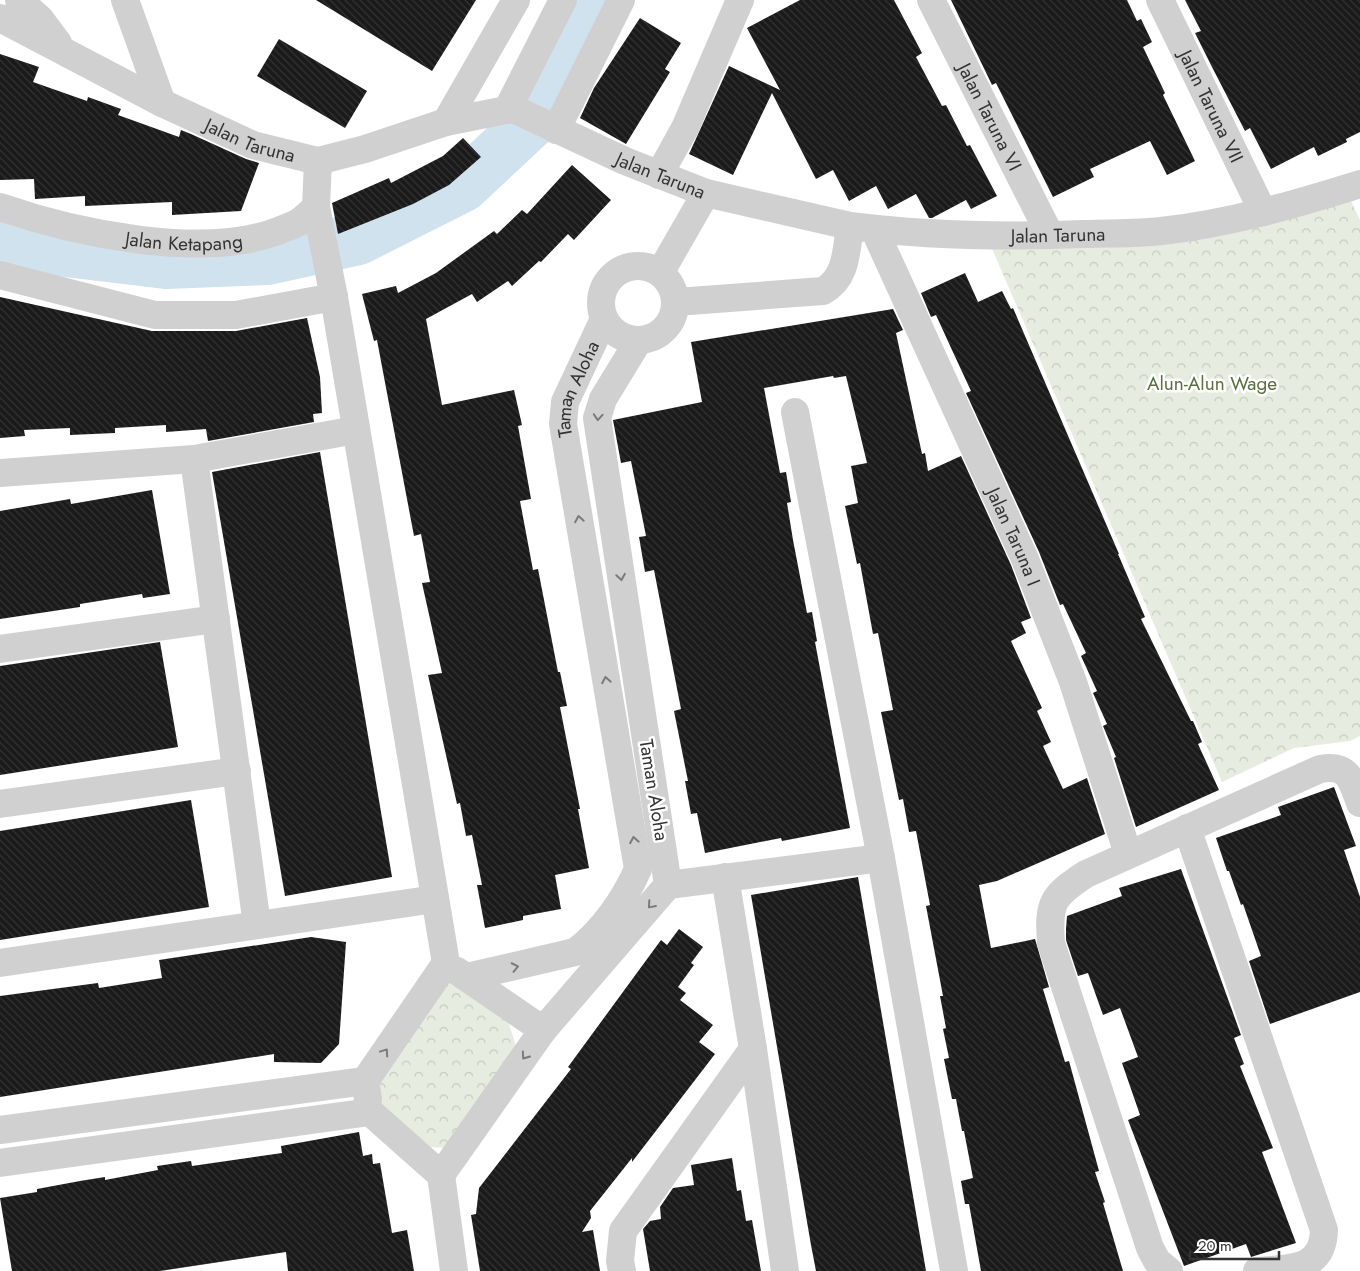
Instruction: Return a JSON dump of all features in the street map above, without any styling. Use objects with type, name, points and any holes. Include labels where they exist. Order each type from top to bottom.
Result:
[{"type":"street","points":[[19,0],[40,19],[64,50]]},
{"type":"street","points":[[125,0],[162,103]]},
{"type":"street","points":[[446,122],[516,0]]},
{"type":"street","points":[[514,111],[563,0]]},
{"type":"street","points":[[564,134],[621,0]]},
{"type":"street","points":[[660,175],[685,128],[740,0]]},
{"type":"street","name":"Jalan Taruna VI","points":[[931,0],[1050,235]]},
{"type":"street","name":"Jalan Taruna VII","points":[[1160,0],[1264,212]]},
{"type":"street","name":"Jalan Taruna","points":[[0,18],[162,103],[253,145],[318,161],[365,150],[446,122],[514,111],[564,134],[706,193],[862,227],[981,236],[1161,231],[1264,212],[1360,184]]},
{"type":"street","points":[[318,161],[318,216],[435,900],[456,970],[543,1030]]},
{"type":"street","points":[[660,273],[706,193]]},
{"type":"street","name":"Jalan Ketapang","points":[[0,207],[34,219],[144,240],[190,243],[220,242],[264,236],[318,216]]},
{"type":"street","points":[[676,302],[823,291],[833,286],[862,227]]},
{"type":"street","name":"Jalan Taruna I","points":[[862,227],[1025,559],[1073,682],[1128,854]]},
{"type":"street","points":[[637,266],[660,273],[668,281],[676,302],[674,314],[669,324],[661,332],[639,340],[625,338],[612,330],[604,319],[601,307],[602,295],[606,284],[614,275],[625,268],[637,266]]},
{"type":"street","points":[[0,275],[155,315],[236,315],[332,289]]},
{"type":"street","name":"Taman Aloha","points":[[456,970],[575,952],[587,943],[622,899],[638,869],[563,424],[565,402],[604,319]]},
{"type":"street","name":"Taman Aloha","points":[[639,340],[603,399],[597,418],[668,885]]},
{"type":"street","points":[[795,412],[882,858],[954,1271]]},
{"type":"street","points":[[0,473],[194,459],[356,430]]},
{"type":"street","points":[[194,459],[257,924]]},
{"type":"street","points":[[0,649],[216,618]]},
{"type":"street","points":[[1168,1271],[1157,1261],[1150,1248],[1050,943],[1049,916],[1061,891],[1086,874],[1320,769],[1335,766],[1344,772],[1352,781],[1360,803]]},
{"type":"street","points":[[0,804],[236,771]]},
{"type":"street","points":[[1187,828],[1324,1230],[1324,1245],[1315,1259],[1297,1268],[1257,1271]]},
{"type":"street","points":[[441,1175],[543,1030],[668,885],[882,858]]},
{"type":"street","points":[[726,877],[785,1271]]},
{"type":"street","points":[[0,963],[257,924],[435,900]]},
{"type":"street","points":[[0,1130],[365,1081],[456,970]]},
{"type":"street","points":[[622,1271],[620,1261],[623,1231],[753,1049]]},
{"type":"street","points":[[365,1081],[370,1112],[441,1175],[454,1271]]},
{"type":"street","points":[[0,1163],[370,1112]]},
{"type":"green space","name":"Alun-Alun Wage","points":[[1350,199],[1360,220],[1360,736],[1350,741],[1294,748],[1222,782],[990,244]]},
{"type":"green space","points":[[452,978],[508,1020],[517,1050],[451,1148],[423,1147],[377,1110],[381,1073]]},
{"type":"building","points":[[316,0],[476,0],[432,71]]},
{"type":"building","points":[[800,0],[894,0],[922,53],[916,57],[942,106],[946,105],[967,146],[970,145],[997,196],[971,209],[966,200],[932,218],[929,218],[916,194],[888,209],[876,186],[849,201],[833,170],[816,179],[772,93],[733,175],[689,154],[729,66],[780,90],[747,28]]},
{"type":"building","points":[[951,0],[1127,0],[1137,21],[1141,19],[1152,42],[1143,47],[1165,93],[1163,95],[1195,161],[1167,175],[1150,141],[1090,169],[1094,177],[1053,197],[996,83],[992,85]]},
{"type":"building","points":[[1185,0],[1360,0],[1360,132],[1346,139],[1347,142],[1318,156],[1314,147],[1271,169],[1250,128],[1245,131],[1213,69],[1195,33],[1201,31]]},
{"type":"building","points":[[640,18],[681,43],[665,69],[670,72],[626,144],[580,118],[594,88]]},
{"type":"building","points":[[279,39],[367,91],[345,128],[257,76]]},
{"type":"building","points":[[0,54],[39,67],[33,82],[87,101],[88,97],[121,109],[118,115],[179,137],[181,130],[259,163],[241,211],[172,215],[172,202],[85,206],[85,196],[35,199],[34,179],[0,180]]},
{"type":"building","points":[[463,138],[481,157],[449,185],[413,204],[338,234],[332,203],[389,178],[391,183],[443,156]]},
{"type":"building","points":[[572,165],[611,200],[574,240],[568,234],[541,262],[539,261],[512,286],[508,281],[477,302],[472,294],[426,319],[442,405],[514,390],[522,425],[518,426],[531,499],[520,501],[533,570],[538,569],[558,672],[560,672],[567,706],[560,707],[580,809],[578,809],[589,868],[555,875],[561,909],[523,916],[523,920],[485,928],[477,885],[482,885],[472,835],[466,836],[460,803],[457,804],[428,675],[442,673],[422,583],[430,582],[421,534],[414,536],[377,340],[374,341],[362,294],[396,286],[398,293],[436,273],[494,231],[497,234],[522,210],[527,214]]},
{"type":"building","points":[[965,273],[978,302],[1002,291],[1011,309],[1013,308],[1145,617],[1141,619],[1191,721],[1193,721],[1202,742],[1198,744],[1219,790],[1136,827],[1114,758],[1116,757],[1103,726],[1107,724],[1093,693],[1097,691],[1081,656],[1086,653],[1063,604],[1060,605],[1039,552],[966,393],[971,391],[936,315],[931,317],[921,293]]},
{"type":"building","points":[[0,297],[152,331],[236,331],[307,318],[320,377],[322,413],[313,414],[314,422],[208,441],[206,429],[166,432],[166,425],[115,428],[115,433],[70,435],[70,428],[24,430],[25,436],[0,438]]},
{"type":"building","points":[[893,309],[903,330],[896,333],[922,454],[925,453],[928,471],[961,456],[1011,565],[1031,618],[1021,622],[1026,633],[1011,641],[1042,708],[1037,711],[1051,742],[1043,746],[1063,789],[1087,778],[1105,834],[997,881],[979,885],[991,948],[1035,939],[1049,987],[1043,989],[1065,1062],[1069,1061],[1099,1171],[1095,1172],[1123,1271],[981,1271],[969,1204],[965,1204],[961,1181],[973,1178],[964,1131],[962,1131],[956,1099],[952,1099],[944,1059],[949,1058],[943,1029],[946,1028],[940,996],[943,996],[926,906],[930,905],[916,831],[909,832],[903,799],[899,800],[881,712],[893,710],[878,633],[873,634],[860,563],[857,564],[845,506],[858,503],[851,466],[867,463],[846,376],[834,378],[833,376],[764,388],[780,473],[786,472],[791,502],[787,503],[793,540],[807,613],[812,612],[817,641],[815,642],[850,828],[782,841],[781,838],[705,853],[697,813],[691,814],[685,781],[688,781],[674,711],[681,709],[654,570],[645,572],[639,537],[646,536],[631,461],[621,463],[613,420],[702,402],[691,342]]},
{"type":"building","points":[[320,452],[392,877],[285,896],[212,472]]},
{"type":"building","points":[[152,490],[170,594],[143,598],[142,594],[80,604],[80,607],[0,619],[0,511],[70,499],[71,504]]},
{"type":"building","points":[[160,642],[178,747],[0,775],[0,666]]},
{"type":"building","points":[[1334,787],[1356,846],[1344,850],[1360,897],[1360,992],[1270,1024],[1249,961],[1261,956],[1243,904],[1241,905],[1229,871],[1227,871],[1216,838],[1281,815],[1278,807]]},
{"type":"building","points":[[191,800],[209,907],[0,940],[0,831]]},
{"type":"building","points":[[1181,869],[1241,1035],[1234,1038],[1244,1064],[1240,1066],[1273,1148],[1262,1152],[1296,1243],[1251,1257],[1246,1244],[1184,1266],[1128,1120],[1140,1115],[1122,1063],[1138,1057],[1120,1008],[1103,1015],[1088,973],[1078,976],[1066,940],[1067,916],[1122,896],[1119,888]]},
{"type":"building","points":[[858,877],[926,1271],[816,1271],[811,1245],[751,895]]},
{"type":"building","points":[[679,929],[703,947],[691,963],[694,965],[678,987],[686,993],[680,1000],[713,1025],[699,1042],[715,1054],[632,1162],[632,1158],[590,1211],[591,1218],[582,1232],[593,1230],[600,1271],[480,1271],[471,1215],[476,1214],[479,1188],[571,1069],[568,1067],[661,940],[667,945]]},
{"type":"building","points":[[311,937],[346,942],[339,1044],[321,1063],[274,1062],[274,1054],[0,1097],[0,996],[98,983],[99,988],[162,978],[159,960]]},
{"type":"building","points":[[359,1132],[363,1156],[372,1154],[373,1164],[380,1163],[392,1233],[407,1230],[414,1271],[288,1271],[286,1252],[160,1271],[12,1271],[0,1198],[37,1192],[37,1189],[80,1181],[105,1177],[105,1180],[158,1170],[157,1166],[191,1161],[192,1166],[282,1153],[281,1146]]},
{"type":"building","points":[[732,1158],[737,1191],[741,1190],[746,1221],[752,1220],[761,1271],[650,1271],[643,1229],[650,1221],[661,1219],[660,1207],[673,1188],[694,1185],[691,1165]]},
{"type":"waterway","points":[[0,243],[166,263],[267,259],[358,239],[463,186],[539,115],[592,20],[600,0]]}]
